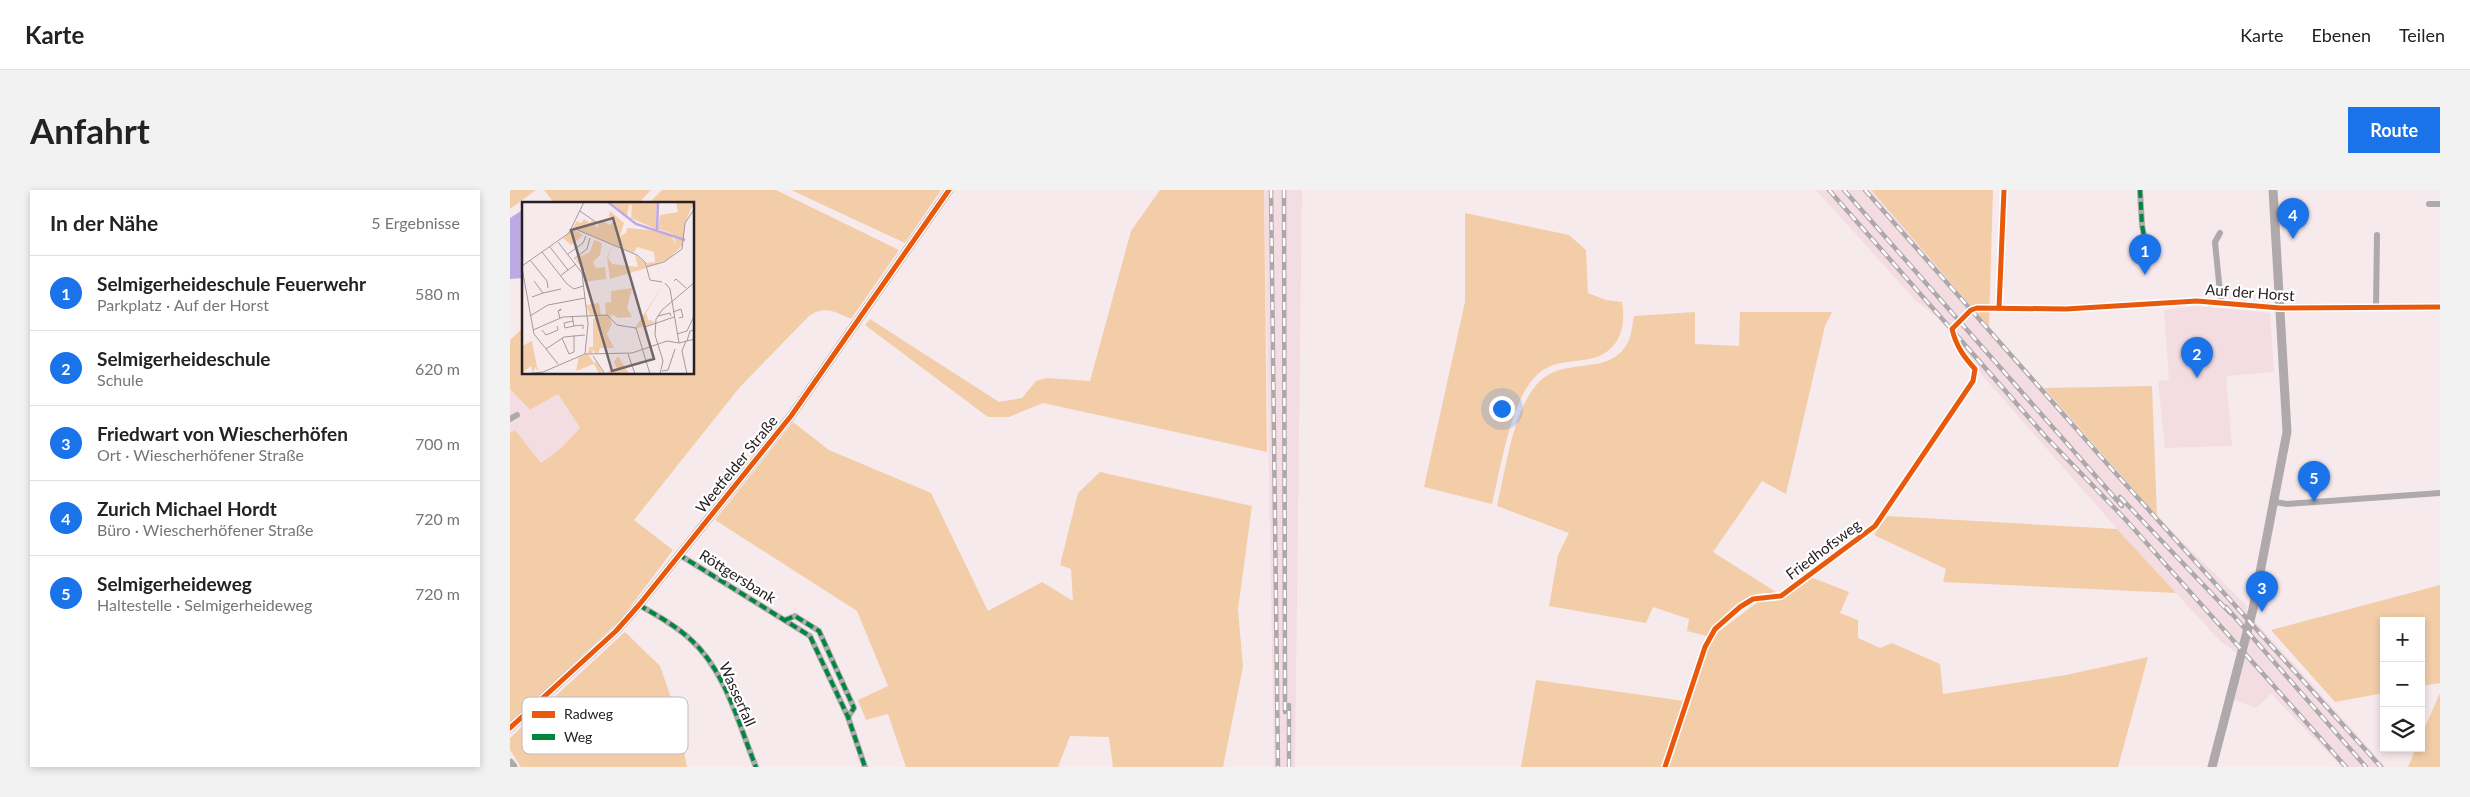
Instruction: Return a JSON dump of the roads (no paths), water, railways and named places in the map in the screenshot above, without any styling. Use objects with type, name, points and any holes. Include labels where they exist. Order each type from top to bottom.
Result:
[{"type":"street","name":"Weetfelder Straße","points":[[544,697],[616,631],[639,605],[678,554],[791,416],[949,190]]},
{"type":"street","points":[[2140,190],[2145,241]]},
{"type":"street","points":[[2212,767],[2253,609],[2287,432],[2273,190]]},
{"type":"street","points":[[2429,204],[2440,204]]},
{"type":"street","points":[[2220,233],[2215,242],[2221,304]]},
{"type":"street","points":[[2376,308],[2377,235]]},
{"type":"street","name":"Auf der Horst","points":[[1999,308],[2066,309],[2197,301],[2280,308],[2440,308]]},
{"type":"street","name":"Friedhofsweg","points":[[1665,767],[1705,647],[1715,629],[1740,607],[1753,599],[1781,596],[1874,526],[1976,376],[1975,370],[1964,356],[1954,338],[1952,329],[1971,310],[1977,308],[1999,308]]},
{"type":"street","points":[[510,418],[517,415]]},
{"type":"street","points":[[2274,502],[2287,504],[2440,493]]},
{"type":"street","name":"Röttgersbank","points":[[678,554],[810,636],[848,717],[865,767]]},
{"type":"street","name":"Wasserfall","points":[[639,605],[690,638],[712,665],[724,686],[756,767]]},
{"type":"street","name":"Röttgersbank","points":[[785,620],[795,616],[819,631],[854,708],[848,717]]},
{"type":"street","points":[[820,656],[829,652]]},
{"type":"street","points":[[823,664],[833,660]]},
{"type":"street","points":[[829,675],[838,672]]},
{"type":"street","name":"Weetfelder Straße","points":[[510,728],[522,717]]},
{"type":"street","points":[[510,763],[513,767]]},
{"type":"railway","points":[[1271,190],[1278,767]]},
{"type":"railway","points":[[1284,190],[1285,712]]},
{"type":"railway","points":[[1829,190],[2045,436],[2126,520],[2346,767]]},
{"type":"railway","points":[[1844,190],[2122,506]]},
{"type":"railway","points":[[1865,190],[2110,467],[2381,767]]},
{"type":"railway","points":[[2120,497],[2230,613]]},
{"type":"railway","points":[[2226,607],[2366,767]]},
{"type":"railway","points":[[1289,705],[1289,767]]},
{"type":"place","name":"Zurich Michael Hordt","points":[[2293,239]]},
{"type":"place","name":"Selmigerheideschule Feuerwehr","points":[[2145,275]]},
{"type":"place","name":"Selmigerheideschule","points":[[2197,378]]},
{"type":"place","name":"Selmigerheideweg","points":[[2314,502]]},
{"type":"place","name":"Friedwart von Wiescherhöfen","points":[[2262,612]]}]
